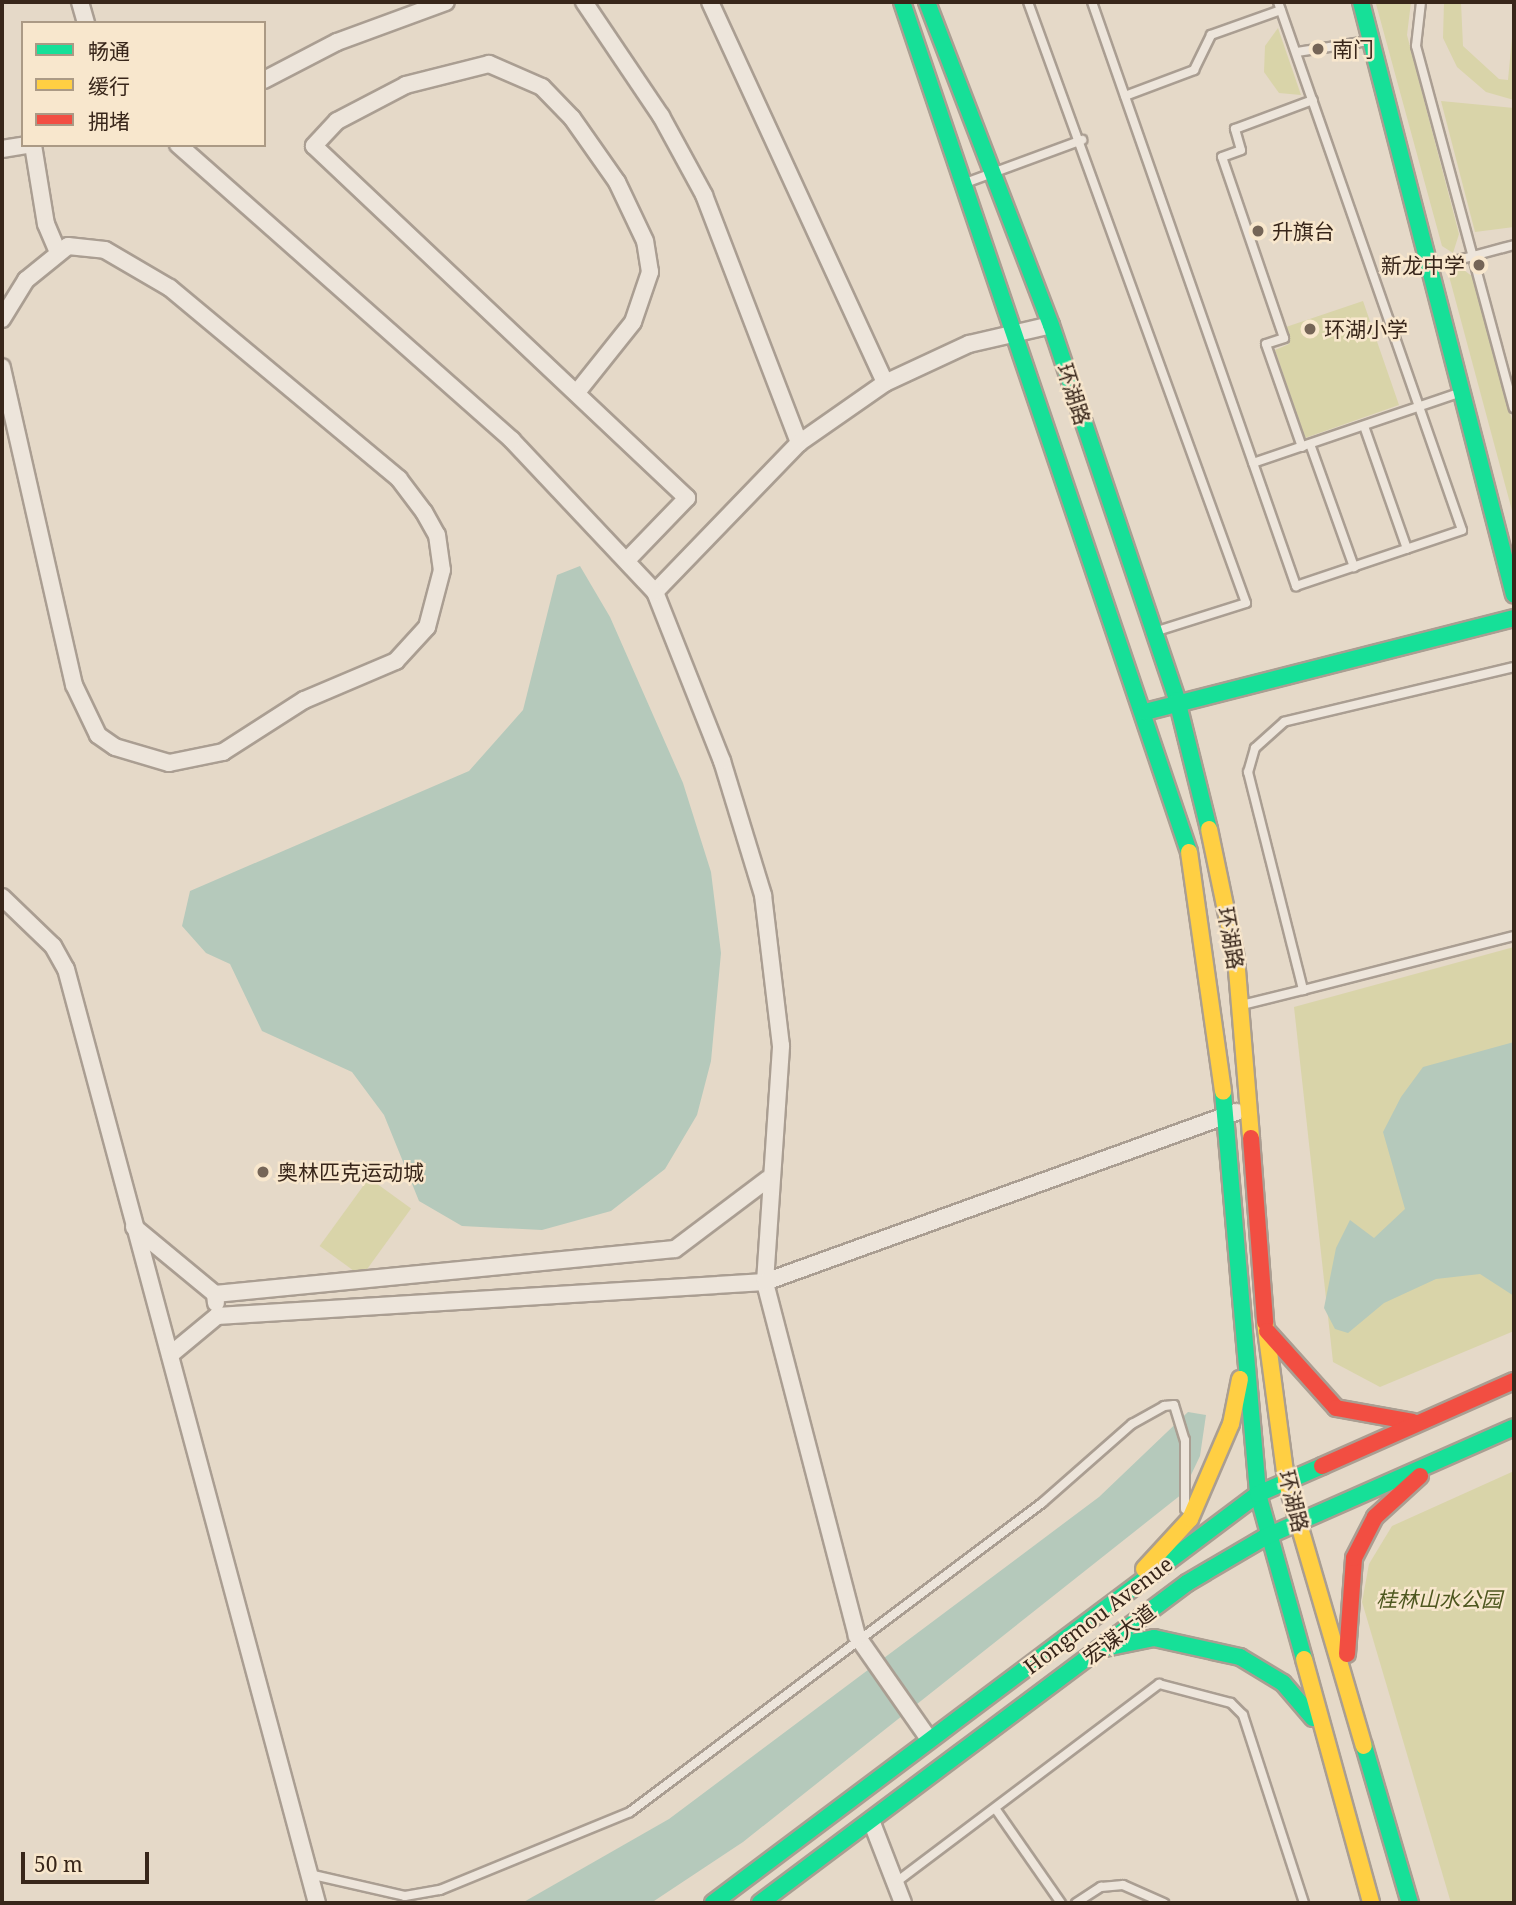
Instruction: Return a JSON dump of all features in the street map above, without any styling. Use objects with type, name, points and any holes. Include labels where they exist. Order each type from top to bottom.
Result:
[{"type":"main road","name":"环湖路","points":[[927,2],[1051,325],[1177,700],[1212,836],[1241,1005],[1266,1329],[1286,1480],[1410,1903]]},
{"type":"main road","points":[[1361,2],[1461,392],[1507,534],[1514,595]]},
{"type":"main road","name":"环湖路","points":[[905,3],[1186,834],[1226,1115],[1258,1494],[1265,1537],[1371,1903]]},
{"type":"main road","points":[[1145,712],[1177,700],[1514,618]]},
{"type":"main road","points":[[1266,1329],[1336,1408],[1416,1422]]},
{"type":"main road","points":[[1105,1612],[1184,1525],[1231,1424],[1246,1352]]},
{"type":"main road","name":"Hongmou Avenue","points":[[713,1903],[929,1739],[1105,1612],[1258,1494],[1511,1382]]},
{"type":"main road","name":"宏谋大道","points":[[760,1903],[872,1823],[1187,1583],[1265,1537],[1298,1521],[1514,1427]]},
{"type":"main road","points":[[1350,1699],[1345,1616],[1354,1558],[1375,1517],[1433,1463]]},
{"type":"main road","points":[[1099,1649],[1154,1638],[1240,1657],[1283,1683],[1320,1727]]},
{"type":"street","points":[[80,2],[85,21]]},
{"type":"street","points":[[266,79],[337,42],[446,2]]},
{"type":"street","points":[[584,2],[655,105],[704,195],[799,443]]},
{"type":"street","points":[[710,2],[885,383]]},
{"type":"street","points":[[578,391],[643,304],[650,253],[617,182],[572,118],[542,87],[489,64],[419,80],[370,99],[337,121],[314,146],[578,391],[687,498],[628,559]]},
{"type":"street","points":[[2,149],[21,146]]},
{"type":"street","points":[[33,147],[46,224],[58,252]]},
{"type":"street","points":[[180,147],[512,440],[628,559],[655,592],[722,761],[763,895],[781,1046],[768,1179],[765,1282],[857,1636],[929,1739]]},
{"type":"street","points":[[2,319],[26,280],[58,252],[79,246],[105,250],[170,288],[399,479],[437,535],[439,598],[427,627],[396,661],[304,700],[223,752],[169,763],[115,747],[98,735],[74,685],[2,367]]},
{"type":"street","points":[[655,592],[799,443],[885,383],[969,344],[1016,330],[1051,325]]},
{"type":"street","points":[[2,897],[53,946],[66,969],[317,1903]]},
{"type":"street","points":[[170,1355],[217,1316],[765,1282],[1248,1108]]},
{"type":"street","points":[[134,1227],[215,1294],[676,1249],[768,1179]]},
{"type":"street","points":[[215,1294],[217,1316]]},
{"type":"street","points":[[872,1823],[903,1903]]},
{"type":"lane","points":[[1028,2],[1082,140],[1246,603],[1154,632]]},
{"type":"lane","points":[[1092,2],[1296,586],[1462,530],[1279,6],[1211,34],[1194,69],[1125,96]]},
{"type":"lane","points":[[1422,2],[1416,46],[1514,408]]},
{"type":"lane","points":[[1297,52],[1371,41]]},
{"type":"lane","points":[[1313,100],[1235,129],[1241,150],[1223,157],[1284,338],[1266,344],[1354,567]]},
{"type":"lane","points":[[965,183],[1082,140]]},
{"type":"lane","points":[[1429,268],[1514,245]]},
{"type":"lane","points":[[1253,463],[1461,392]]},
{"type":"lane","points":[[1364,426],[1407,549]]},
{"type":"lane","points":[[1303,990],[1248,772],[1255,748],[1284,722],[1514,667]]},
{"type":"lane","points":[[1241,1005],[1514,936]]},
{"type":"lane","points":[[309,1874],[405,1896],[474,1880],[630,1812],[857,1636],[1164,1406],[1174,1405],[1190,1468],[1184,1525]]},
{"type":"lane","points":[[895,1883],[997,1811],[1159,1684],[1231,1703],[1243,1715],[1304,1903]]},
{"type":"lane","points":[[997,1811],[1061,1903]]},
{"type":"lane","points":[[1076,1903],[1101,1887],[1123,1885],[1164,1903]]},
{"type":"green space","points":[[1411,2],[1407,35],[1459,234],[1453,253],[1442,246],[1376,4]]},
{"type":"green space","points":[[1444,2],[1461,2],[1463,46],[1499,79],[1508,80],[1514,17],[1514,100],[1486,92],[1457,67],[1443,38]]},
{"type":"green space","points":[[1278,28],[1301,95],[1279,93],[1264,72],[1265,46]]},
{"type":"green space","points":[[1441,101],[1514,108],[1514,227],[1475,232]]},
{"type":"green space","points":[[1460,267],[1473,277],[1514,428],[1514,518],[1449,276]]},
{"type":"green space","points":[[1363,301],[1399,405],[1305,438],[1275,350],[1289,344],[1283,328]]},
{"type":"green space","points":[[1514,947],[1514,1331],[1380,1387],[1333,1362],[1294,1007]]},
{"type":"green space","points":[[369,1178],[411,1209],[362,1277],[320,1246]]},
{"type":"green space","name":"桂林山水公园","points":[[1514,1471],[1514,1903],[1451,1903],[1362,1602],[1369,1564],[1392,1526]]},
{"type":"shaded area","points":[[580,566],[610,617],[683,783],[711,872],[721,953],[711,1061],[697,1115],[665,1169],[611,1211],[542,1230],[462,1226],[419,1201],[384,1115],[352,1072],[262,1031],[230,964],[206,953],[182,926],[190,891],[469,771],[523,710],[557,575]]},
{"type":"shaded area","points":[[1514,1042],[1514,1296],[1480,1274],[1436,1279],[1384,1303],[1348,1333],[1335,1329],[1324,1308],[1336,1248],[1350,1220],[1374,1238],[1405,1209],[1383,1132],[1401,1097],[1423,1067]]},
{"type":"shaded area","points":[[1188,1412],[1206,1415],[1200,1456],[1182,1494],[743,1842],[651,1903],[522,1903],[669,1819],[1099,1497]]},
{"type":"traffic: fast","points":[[902,2],[1189,852]]},
{"type":"traffic: fast","points":[[927,2],[1051,325],[1177,700],[1209,829]]},
{"type":"traffic: fast","points":[[1361,2],[1514,595]]},
{"type":"traffic: fast","points":[[1145,712],[1514,618]]},
{"type":"traffic: fast","points":[[1223,1092],[1258,1494],[1304,1659]]},
{"type":"traffic: fast","points":[[760,1903],[1187,1583],[1265,1537],[1514,1427]]},
{"type":"traffic: fast","points":[[713,1903],[1258,1494],[1322,1466]]},
{"type":"traffic: fast","points":[[1105,1648],[1154,1638],[1240,1657],[1283,1683],[1313,1718]]},
{"type":"traffic: fast","points":[[1364,1746],[1410,1903]]},
{"type":"traffic: slow","points":[[1209,829],[1236,958],[1251,1138]]},
{"type":"traffic: slow","points":[[1189,852],[1223,1092]]},
{"type":"traffic: slow","points":[[1265,1322],[1286,1480],[1364,1746]]},
{"type":"traffic: slow","points":[[1144,1569],[1190,1519],[1231,1424],[1240,1379]]},
{"type":"traffic: slow","points":[[1304,1659],[1371,1903]]},
{"type":"traffic: jam","points":[[1251,1138],[1265,1322]]},
{"type":"traffic: jam","points":[[1267,1331],[1336,1408],[1413,1422]]},
{"type":"traffic: jam","points":[[1322,1466],[1514,1381]]},
{"type":"traffic: jam","points":[[1347,1654],[1354,1558],[1375,1517],[1420,1476]]},
{"type":"place","name":"南门","points":[[1318,49]]},
{"type":"place","name":"升旗台","points":[[1258,231]]},
{"type":"place","name":"新龙中学","points":[[1479,265]]},
{"type":"place","name":"环湖小学","points":[[1310,329]]},
{"type":"place","name":"奥林匹克运动城","points":[[263,1172]]}]
